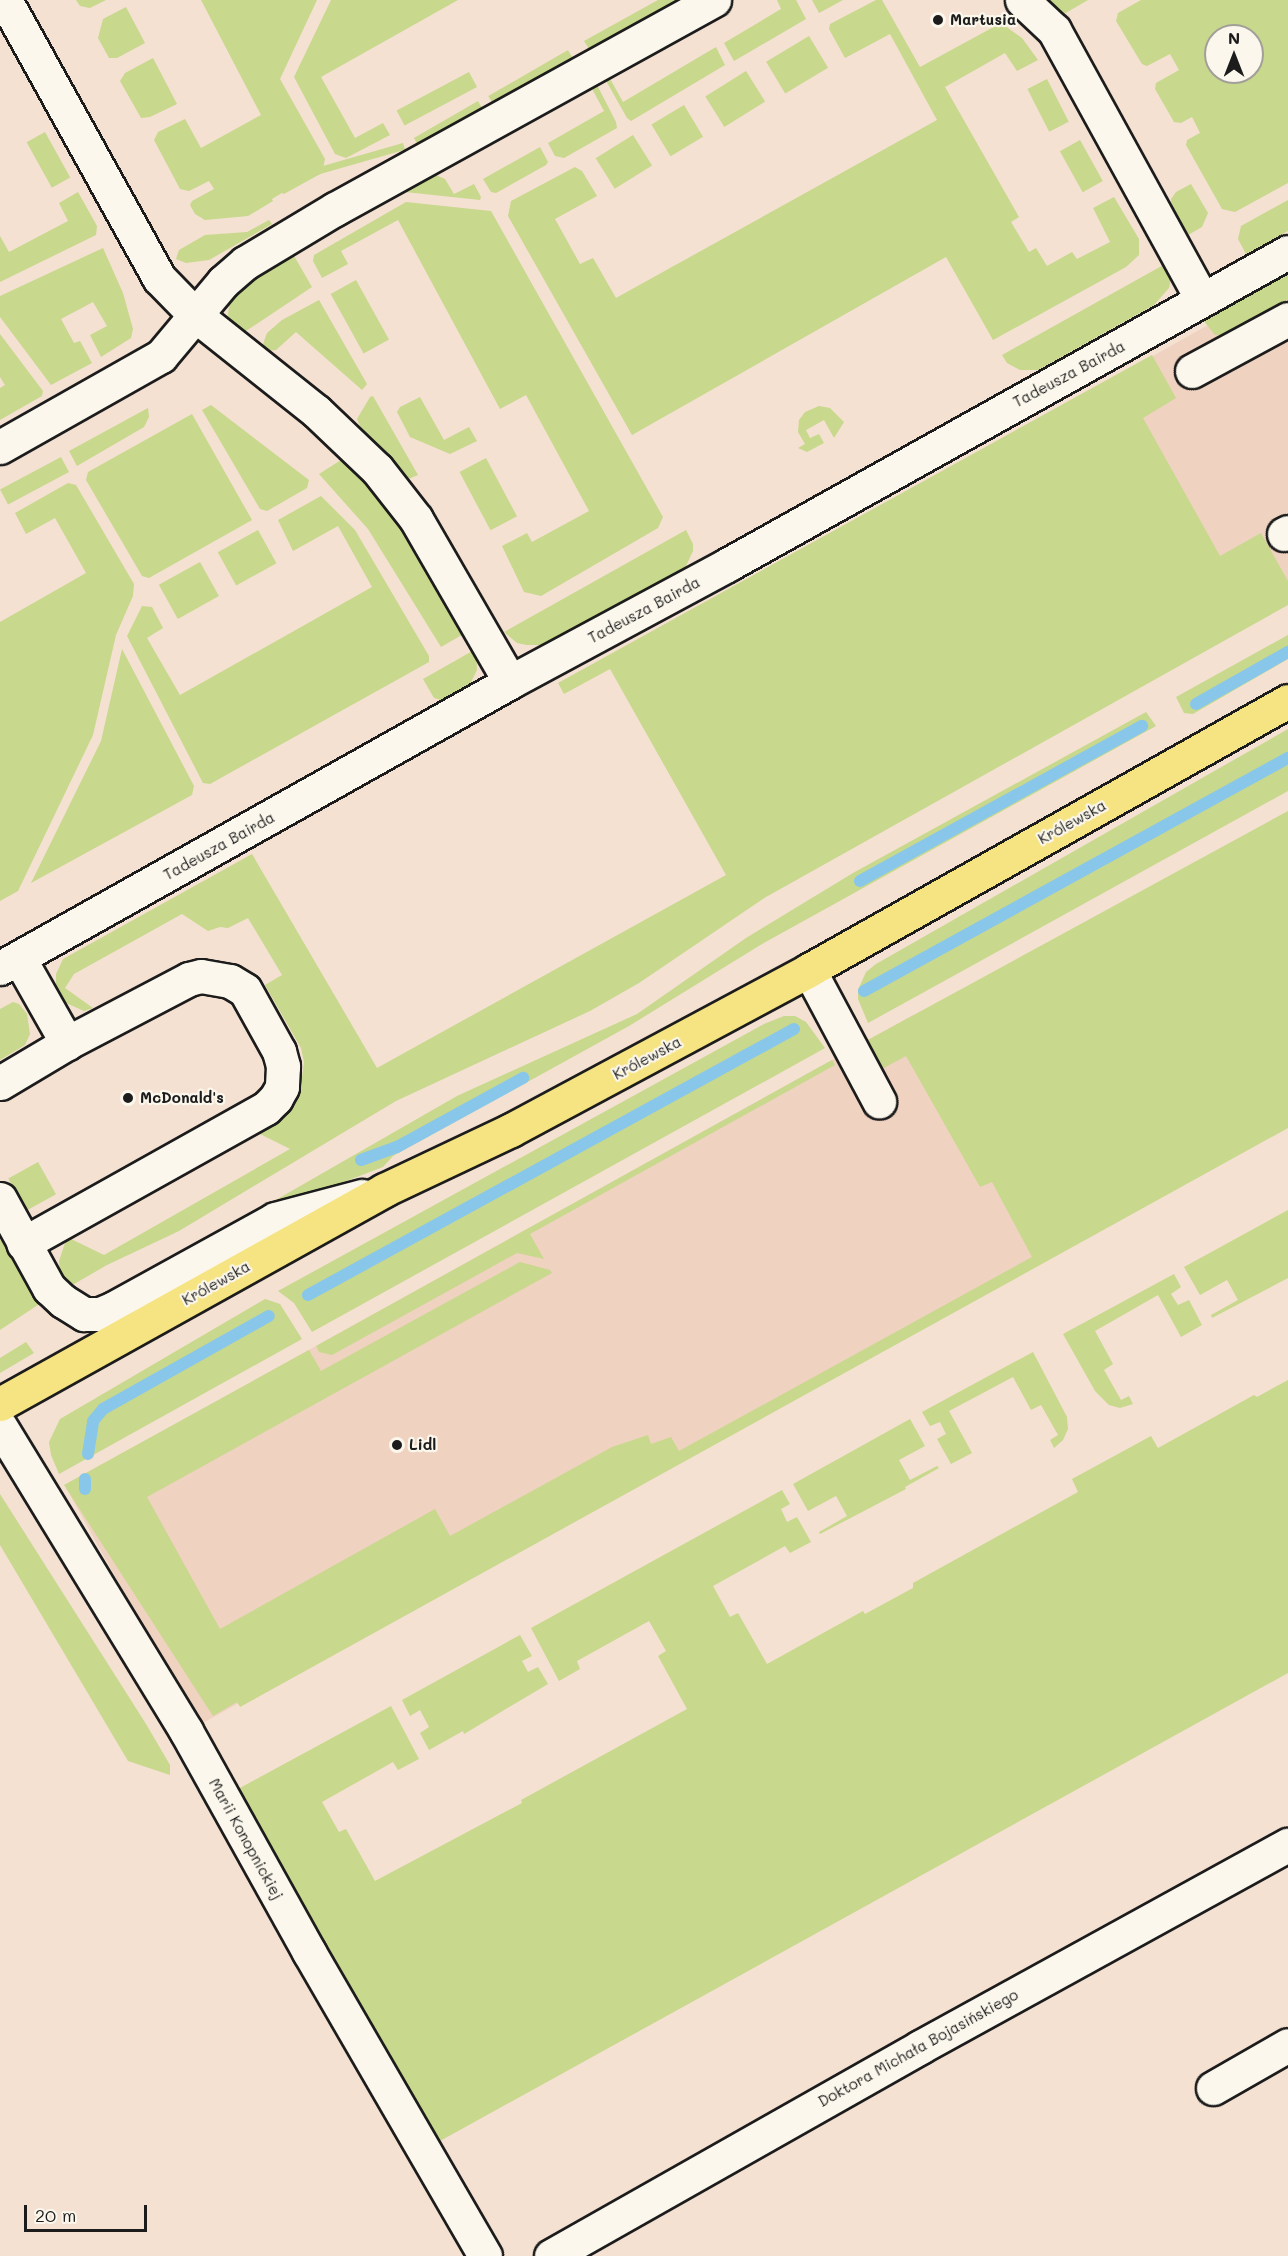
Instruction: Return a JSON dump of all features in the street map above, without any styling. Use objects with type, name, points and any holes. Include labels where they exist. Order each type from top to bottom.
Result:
[{"type":"main road","name":"Królewska","points":[[0,1404],[384,1190],[511,1130],[808,970],[1288,701]]},
{"type":"street","points":[[5,0],[159,278],[194,314],[316,411],[377,469],[416,519],[510,682]]},
{"type":"street","points":[[0,447],[160,356],[194,314],[233,272],[271,247],[714,0]]},
{"type":"street","points":[[1022,0],[1054,30],[1202,299]]},
{"type":"street","name":"Tadeusza Bairda","points":[[10,963],[510,682],[727,565],[1288,252]]},
{"type":"street","points":[[1192,371],[1288,318]]},
{"type":"street","points":[[10,963],[67,1043]]},
{"type":"street","points":[[808,970],[879,1101]]},
{"type":"street","points":[[0,1083],[67,1043],[189,979],[214,976],[239,985],[250,996],[282,1058],[282,1087],[276,1098],[266,1108],[23,1244]]},
{"type":"street","points":[[0,1200],[48,1288],[84,1314],[100,1314],[275,1219],[384,1190]]},
{"type":"street","name":"Marii Konopnickiej","points":[[0,1426],[186,1731],[309,1952],[485,2256]]},
{"type":"street","name":"Doktora Michała Bojasińskiego","points":[[551,2256],[920,2047],[1288,1845]]},
{"type":"street","points":[[1213,2088],[1288,2045]]},
{"type":"shaded area","points":[[1288,280],[1288,604],[1226,638],[1087,393]]},
{"type":"shaded area","points":[[913,1015],[1046,1256],[198,1726],[65,1485]]},
{"type":"green space","points":[[76,0],[106,0],[90,8],[80,6]]},
{"type":"green space","points":[[201,0],[317,0],[280,79],[325,159],[322,173],[282,193],[248,216],[205,220],[195,214],[190,205],[192,201],[214,189],[209,181],[189,191],[180,189],[154,140],[158,132],[185,119],[201,148],[261,115]]},
{"type":"green space","points":[[331,0],[458,0],[321,77],[355,138],[383,123],[390,135],[346,158],[335,154],[294,77]]},
{"type":"green space","points":[[658,0],[677,0],[589,49],[584,41]]},
{"type":"green space","points":[[777,0],[796,0],[806,19],[734,61],[724,43],[781,9]]},
{"type":"green space","points":[[812,0],[843,0],[819,13]]},
{"type":"green space","points":[[876,0],[882,0],[920,67],[1001,23],[1022,38],[1038,60],[1017,71],[1005,53],[945,87],[1019,217],[1011,222],[1029,252],[1036,248],[1047,266],[1072,252],[1077,259],[1110,242],[1093,208],[1114,197],[1139,239],[1139,255],[1126,267],[993,340],[946,257],[632,435],[508,216],[511,201],[575,167],[582,171],[597,196],[555,219],[580,264],[593,258],[616,298],[937,120],[890,34],[845,58],[829,29],[830,24]]},
{"type":"green space","points":[[1048,0],[1088,0],[1064,14]]},
{"type":"green space","points":[[1141,0],[1288,0],[1288,183],[1235,212],[1222,209],[1186,145],[1187,140],[1200,133],[1192,117],[1181,123],[1174,122],[1155,89],[1156,83],[1179,70],[1170,54],[1147,66],[1142,64],[1116,21],[1118,13]]},
{"type":"green space","points":[[126,7],[145,43],[117,58],[109,58],[98,38],[103,19]]},
{"type":"green space","points":[[809,36],[828,68],[785,93],[766,62]]},
{"type":"green space","points":[[716,47],[725,65],[631,121],[627,118],[605,79],[609,77],[623,102]]},
{"type":"green space","points":[[568,50],[572,57],[492,103],[488,96]]},
{"type":"green space","points":[[153,58],[177,104],[150,117],[141,118],[120,81],[125,73]]},
{"type":"green space","points":[[746,71],[765,102],[724,127],[705,96]]},
{"type":"green space","points":[[469,72],[477,87],[405,126],[397,110]]},
{"type":"green space","points":[[1047,79],[1069,122],[1049,132],[1027,89]]},
{"type":"green space","points":[[596,83],[617,128],[564,158],[555,156],[548,143],[604,111],[590,85]]},
{"type":"green space","points":[[478,101],[482,108],[418,145],[414,138]]},
{"type":"green space","points":[[684,105],[703,137],[670,156],[651,125]]},
{"type":"green space","points":[[45,132],[70,177],[52,188],[27,142]]},
{"type":"green space","points":[[633,135],[652,166],[615,189],[596,158]]},
{"type":"green space","points":[[1080,140],[1103,181],[1083,192],[1060,151]]},
{"type":"green space","points":[[403,143],[405,150],[273,187],[271,181]]},
{"type":"green space","points":[[540,147],[548,162],[546,165],[496,193],[491,192],[483,179]]},
{"type":"green space","points":[[431,173],[445,179],[454,194],[474,184],[481,197],[480,200],[405,192],[308,246],[306,244]]},
{"type":"green space","points":[[1191,184],[1208,213],[1202,227],[1188,235],[1172,207],[1171,199],[1176,192]]},
{"type":"green space","points":[[78,192],[97,226],[96,235],[0,282],[0,236],[9,252],[68,221],[59,203]]},
{"type":"green space","points":[[1288,200],[1288,231],[1246,254],[1238,239],[1241,226]]},
{"type":"green space","points":[[406,202],[491,211],[663,517],[658,528],[541,596],[524,592],[502,546],[527,533],[532,542],[589,511],[526,395],[500,409],[398,220],[341,251],[348,264],[322,278],[313,261],[314,255]]},
{"type":"green space","points":[[269,220],[272,224],[209,260],[186,263],[176,259],[179,250],[205,235],[247,232]]},
{"type":"green space","points":[[103,248],[123,293],[133,329],[131,338],[101,357],[90,335],[107,326],[93,302],[61,319],[74,343],[80,341],[92,363],[51,385],[0,317],[0,296]]},
{"type":"green space","points":[[293,254],[312,287],[246,331],[232,327],[228,315],[230,296],[239,284]]},
{"type":"green space","points":[[1167,263],[1171,278],[1169,288],[1154,305],[1038,370],[1020,370],[1007,363],[1002,355]]},
{"type":"green space","points":[[1288,275],[1288,299],[1268,316],[1231,336],[1215,335],[1203,320]]},
{"type":"green space","points":[[356,280],[389,339],[364,354],[331,294]]},
{"type":"green space","points":[[319,300],[367,384],[362,390],[296,332],[276,350],[266,351],[262,347],[267,333],[282,320]]},
{"type":"green space","points":[[0,334],[43,391],[42,396],[0,420],[0,388],[5,385],[0,377]]},
{"type":"green space","points":[[1152,355],[1176,398],[1143,418],[1220,556],[1261,533],[1288,581],[1288,605],[766,897],[639,983],[590,1011],[396,1101],[179,1231],[107,1265],[69,1287],[60,1271],[59,1261],[67,1237],[104,1255],[290,1149],[254,1131],[292,1102],[301,1085],[304,1062],[301,1048],[265,985],[282,975],[248,918],[228,928],[220,927],[208,931],[182,914],[74,974],[65,988],[93,1008],[84,1011],[66,1003],[56,989],[56,974],[63,959],[252,854],[377,1068],[726,875],[610,669],[564,694],[558,683]]},
{"type":"green space","points":[[373,396],[418,475],[406,480],[361,428],[357,419],[370,397]]},
{"type":"green space","points":[[420,397],[444,440],[469,427],[477,441],[450,454],[410,437],[397,412],[400,407]]},
{"type":"green space","points":[[211,405],[309,480],[307,488],[267,511],[260,509],[202,410]]},
{"type":"green space","points":[[819,406],[830,408],[844,422],[834,438],[824,420],[806,430],[810,438],[819,434],[824,443],[807,452],[798,448],[805,444],[798,432],[799,420],[805,412]]},
{"type":"green space","points":[[148,408],[149,417],[144,427],[77,466],[69,451]]},
{"type":"green space","points":[[192,414],[252,520],[149,578],[142,576],[86,480],[88,472]]},
{"type":"green space","points":[[61,457],[69,472],[8,504],[0,489]]},
{"type":"green space","points":[[486,458],[517,516],[490,530],[460,472]]},
{"type":"green space","points":[[341,460],[351,461],[385,498],[467,632],[441,647],[368,529],[319,474]]},
{"type":"green space","points":[[68,483],[76,485],[134,584],[133,596],[116,635],[93,735],[18,891],[0,901],[0,622],[86,573],[55,518],[26,534],[15,513]]},
{"type":"green space","points":[[321,496],[355,530],[429,656],[429,662],[210,784],[203,783],[127,636],[142,606],[152,607],[163,628],[147,638],[180,695],[372,587],[338,526],[293,551],[278,520]]},
{"type":"green space","points":[[258,530],[276,563],[236,586],[218,552]]},
{"type":"green space","points":[[686,530],[693,544],[693,551],[685,568],[557,639],[541,645],[517,643],[504,632]]},
{"type":"green space","points":[[200,562],[219,596],[178,619],[159,585]]},
{"type":"green space","points":[[1288,635],[1288,659],[1193,714],[1184,713],[1176,697]]},
{"type":"green space","points":[[122,649],[194,786],[192,795],[31,883],[101,741]]},
{"type":"green space","points":[[476,649],[477,670],[470,684],[445,701],[434,698],[423,679]]},
{"type":"green space","points":[[1146,712],[1156,726],[762,944],[629,1026],[393,1156],[383,1167],[270,1210],[92,1301],[128,1280],[171,1260],[457,1096],[637,1014],[746,938],[853,873]]},
{"type":"green space","points":[[1288,729],[1288,791],[868,1023],[858,999],[858,990],[866,972],[876,964]]},
{"type":"green space","points":[[1288,811],[1288,1128],[240,1707],[237,1702],[213,1716],[64,1485],[309,1350],[321,1371],[520,1262],[550,1270],[552,1273],[147,1497],[220,1629],[435,1509],[450,1536],[612,1447],[648,1435],[651,1444],[671,1437],[679,1451],[1032,1257],[992,1182],[980,1187],[906,1056],[880,1070],[866,1041]]},
{"type":"green space","points":[[13,1002],[19,1004],[27,1014],[30,1034],[25,1045],[0,1060],[0,1009]]},
{"type":"green space","points":[[784,1016],[795,1016],[806,1022],[825,1048],[312,1332],[294,1303],[278,1291],[764,1024]]},
{"type":"green space","points":[[832,1060],[835,1065],[530,1234],[544,1259],[517,1253],[332,1355],[319,1352],[316,1346]]},
{"type":"green space","points":[[38,1162],[56,1194],[26,1211],[8,1178]]},
{"type":"green space","points":[[1288,1210],[1288,1278],[1212,1318],[1211,1315],[1238,1300],[1227,1280],[1200,1295],[1184,1267]]},
{"type":"green space","points":[[3,1235],[44,1301],[0,1330],[0,1241]]},
{"type":"green space","points":[[1174,1274],[1181,1287],[1171,1294],[1178,1305],[1189,1300],[1202,1325],[1181,1337],[1158,1295],[1095,1331],[1113,1364],[1104,1370],[1121,1400],[1129,1396],[1133,1404],[1120,1408],[1109,1405],[1095,1391],[1063,1334]]},
{"type":"green space","points":[[265,1299],[280,1304],[302,1339],[59,1474],[51,1455],[49,1442],[60,1419]]},
{"type":"green space","points":[[26,1342],[34,1353],[0,1373],[0,1358]]},
{"type":"green space","points":[[1033,1352],[1067,1417],[1068,1429],[1063,1440],[1054,1448],[1050,1440],[1058,1435],[1041,1405],[1031,1410],[1013,1377],[949,1411],[972,1453],[951,1464],[937,1439],[946,1434],[940,1422],[930,1426],[922,1412]]},
{"type":"green space","points":[[1288,1380],[1288,1673],[440,2141],[301,1903],[238,1789],[391,1706],[419,1759],[398,1770],[393,1762],[322,1802],[339,1832],[346,1829],[375,1881],[522,1803],[521,1800],[687,1709],[658,1656],[666,1651],[649,1621],[577,1661],[580,1669],[559,1681],[531,1628],[782,1490],[790,1504],[781,1509],[787,1522],[797,1517],[811,1542],[790,1553],[785,1546],[713,1586],[730,1617],[738,1613],[767,1664],[863,1611],[865,1614],[913,1588],[913,1583],[1078,1492],[1072,1479],[1151,1436],[1158,1448],[1254,1395],[1257,1397]]},
{"type":"green space","points":[[910,1419],[925,1446],[899,1460],[910,1480],[937,1466],[939,1468],[905,1487],[906,1489],[820,1534],[819,1532],[847,1516],[836,1496],[808,1511],[793,1484]]},
{"type":"green space","points":[[0,1494],[146,1724],[170,1765],[170,1775],[128,1761],[0,1545]]},
{"type":"green space","points":[[520,1635],[532,1656],[522,1661],[528,1672],[538,1667],[548,1684],[464,1734],[463,1731],[429,1750],[420,1733],[429,1727],[420,1710],[410,1716],[402,1700]]},
{"type":"waterway","points":[[1196,704],[1288,652]]},
{"type":"waterway","points":[[860,881],[1142,726]]},
{"type":"waterway","points":[[864,991],[1288,758]]},
{"type":"waterway","points":[[308,1295],[794,1029]]},
{"type":"waterway","points":[[361,1160],[397,1147],[523,1078]]},
{"type":"waterway","points":[[88,1454],[93,1421],[103,1409],[269,1316]]},
{"type":"waterway","points":[[85,1479],[85,1489]]},
{"type":"place","name":"Martusia","points":[[938,20]]},
{"type":"place","name":"McDonald's","points":[[128,1098]]},
{"type":"place","name":"Lidl","points":[[397,1445]]}]
